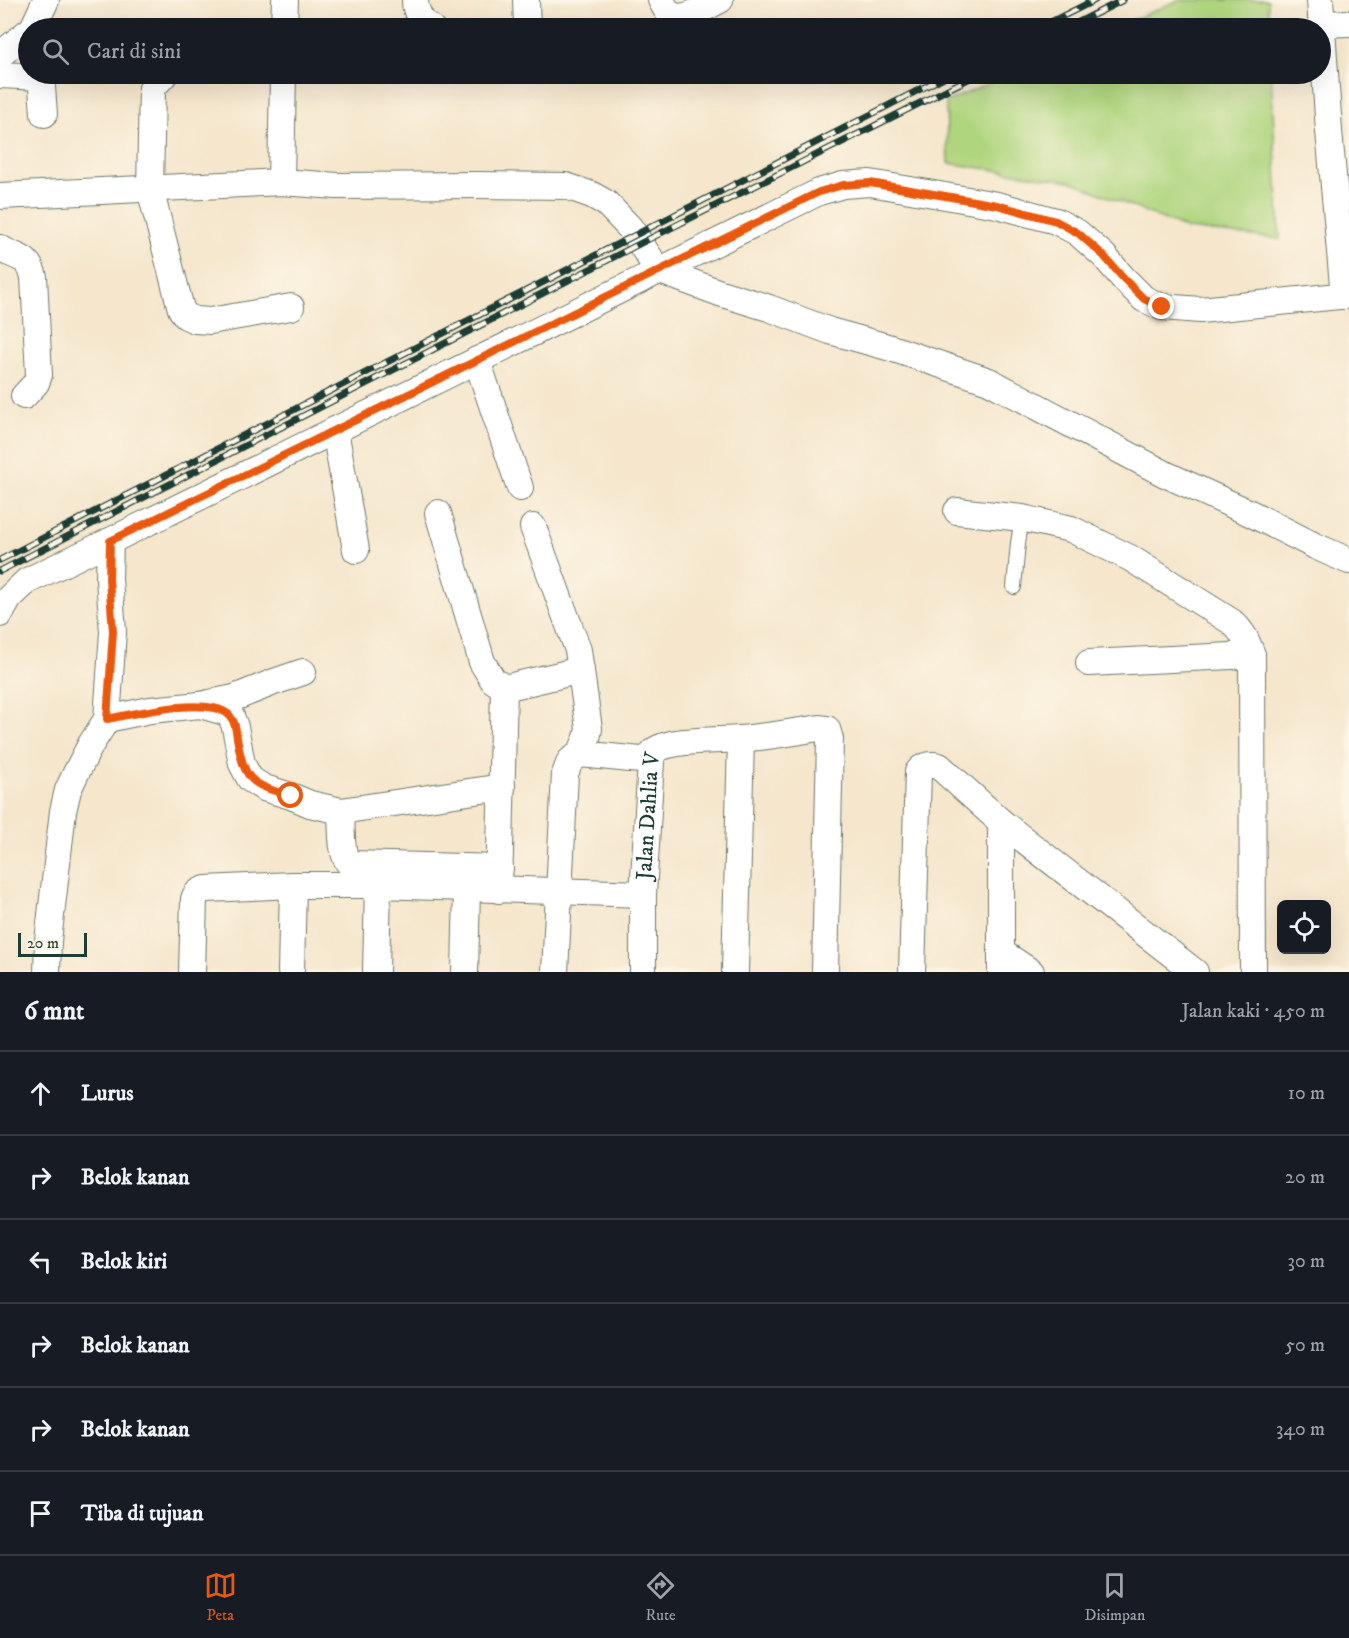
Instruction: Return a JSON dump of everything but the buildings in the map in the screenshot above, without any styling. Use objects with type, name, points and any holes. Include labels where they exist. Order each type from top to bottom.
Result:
[{"type":"street","points":[[38,18],[46,0]]},
{"type":"street","points":[[284,18],[285,0]]},
{"type":"street","points":[[415,0],[416,10],[421,18]]},
{"type":"street","points":[[526,0],[527,18]]},
{"type":"street","points":[[661,0],[668,13],[678,17],[687,16],[720,0]]},
{"type":"street","points":[[1322,12],[1349,23]]},
{"type":"street","points":[[0,55],[18,40]]},
{"type":"street","points":[[0,75],[18,75]]},
{"type":"street","points":[[0,614],[10,597],[27,581],[658,270],[819,192],[843,185],[870,183],[997,205],[1056,221],[1078,233],[1103,255],[1144,299],[1162,307],[1200,310],[1346,296],[1339,131],[1331,75]]},
{"type":"street","points":[[42,84],[44,114]]},
{"type":"street","points":[[156,84],[153,88],[150,189],[181,309],[186,316],[195,320],[210,321],[291,307]]},
{"type":"street","points":[[281,182],[283,84]]},
{"type":"street","points":[[0,196],[281,182],[337,186],[566,186],[592,195],[606,203],[630,228],[658,270],[830,331],[891,348],[989,381],[1165,474],[1252,513],[1349,561]]},
{"type":"street","points":[[0,248],[24,259],[32,269],[34,277],[39,375],[36,383],[24,396]]},
{"type":"street","points":[[477,360],[520,488]]},
{"type":"street","points":[[335,430],[356,549]]},
{"type":"street","points":[[957,512],[1022,518],[1071,529],[1130,558],[1232,622],[1241,630],[1252,655],[1253,972]]},
{"type":"street","points":[[438,513],[482,662],[493,680],[504,688],[581,670]]},
{"type":"street","points":[[533,527],[578,650],[589,729],[580,754],[570,761],[565,774],[555,972]]},
{"type":"street","points":[[47,972],[48,941],[63,811],[68,790],[76,772],[107,719],[113,632],[109,579],[110,541]]},
{"type":"street","points":[[1089,663],[1252,655]]},
{"type":"street","points":[[107,719],[150,710],[200,705],[234,698],[303,672]]},
{"type":"street","points":[[500,879],[504,688]]},
{"type":"street","points":[[200,705],[231,716],[242,764],[250,779],[264,788],[310,804],[341,811],[502,787]]},
{"type":"street","name":"Jalan Dahlia V","points":[[643,972],[643,894],[653,752],[664,745],[741,739],[820,728],[827,729],[829,732],[830,750],[825,972]]},
{"type":"street","points":[[735,972],[741,739]]},
{"type":"street","points":[[580,754],[651,761]]},
{"type":"street","points":[[912,972],[918,772],[920,768],[935,765],[939,766],[1001,822],[1195,972]]},
{"type":"street","points":[[341,811],[344,853],[350,864],[500,879],[559,891],[643,894]]},
{"type":"street","points":[[1001,822],[1001,962],[1031,972]]},
{"type":"street","points":[[192,972],[194,899],[200,890],[293,885],[378,885],[467,889],[500,879]]},
{"type":"street","points":[[291,972],[293,885]]},
{"type":"street","points":[[376,972],[378,885]]},
{"type":"street","points":[[465,972],[467,889]]},
{"type":"lane","points":[[1014,586],[1022,518]]},
{"type":"green space","points":[[1179,0],[1268,0],[1269,18],[1137,18]]},
{"type":"green space","points":[[988,84],[1272,84],[1280,239],[1187,229],[1070,181],[948,163],[946,102]]},
{"type":"railway","points":[[1059,18],[1095,0]]},
{"type":"railway","points":[[1087,18],[1123,0]]},
{"type":"railway","points":[[0,560],[930,84]]},
{"type":"railway","points":[[0,571],[641,243],[958,84]]},
{"type":"route","points":[[291,796],[264,788],[250,779],[242,764],[233,721],[231,716],[225,712],[200,705],[150,710],[107,719],[113,632],[109,579],[110,541],[658,270],[819,192],[843,185],[870,183],[997,205],[1056,221],[1078,233],[1103,255],[1144,299],[1162,307]]}]
